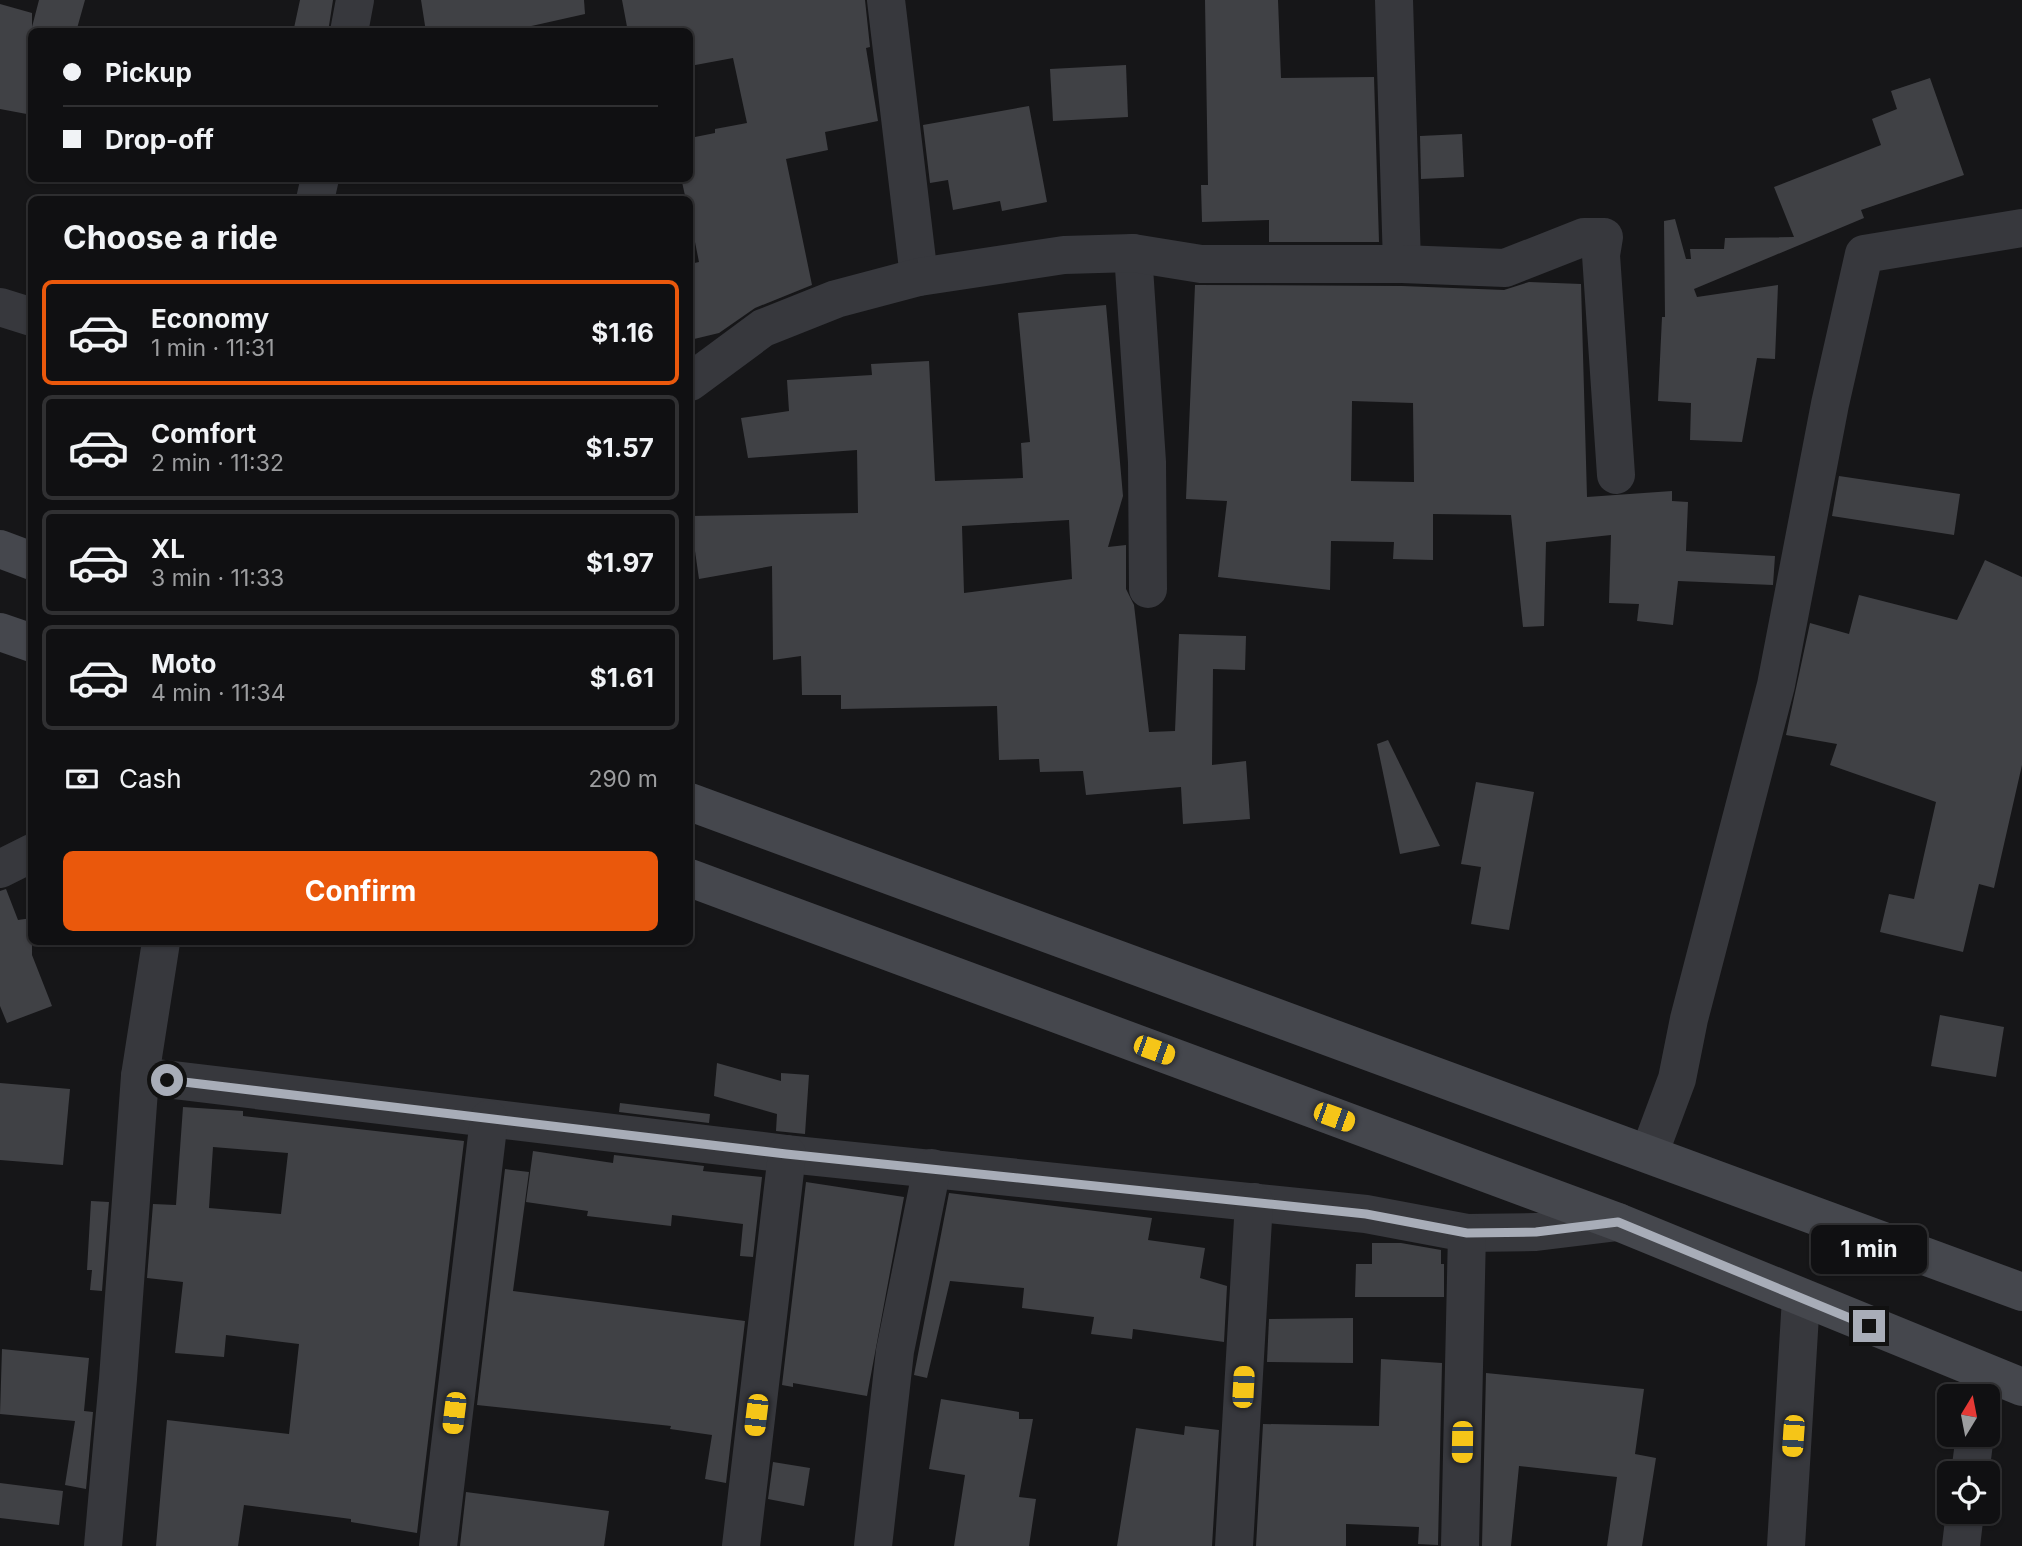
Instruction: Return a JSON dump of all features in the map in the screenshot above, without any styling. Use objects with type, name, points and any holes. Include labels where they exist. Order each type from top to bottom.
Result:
[{"type":"main road","points":[[0,549],[28,560]]},
{"type":"main road","points":[[0,632],[28,642]]},
{"type":"main road","points":[[693,803],[2022,1292]]},
{"type":"main road","points":[[693,879],[1618,1222],[1801,1297],[1980,1384]]},
{"type":"main road","points":[[2000,1386],[2022,1387]]},
{"type":"street","points":[[350,28],[355,0]]},
{"type":"street","points":[[886,0],[919,277]]},
{"type":"street","points":[[1394,0],[1402,264]]},
{"type":"street","points":[[1649,1154],[1677,1079],[1689,1018],[1776,685],[1830,404],[1864,254],[2022,228]]},
{"type":"street","points":[[693,380],[763,328],[836,299],[919,277],[1063,255],[1133,253],[1201,264],[1402,264],[1506,268],[1584,237],[1604,237],[1601,255],[1616,475]]},
{"type":"street","points":[[1133,253],[1147,462],[1148,589]]},
{"type":"street","points":[[0,307],[28,316]]},
{"type":"street","points":[[0,869],[28,855]]},
{"type":"street","points":[[103,1546],[140,1076],[161,945]]},
{"type":"street","points":[[140,1076],[786,1154],[1366,1214],[1467,1233],[1536,1232],[1618,1222]]},
{"type":"street","points":[[438,1546],[489,1119]]},
{"type":"street","points":[[741,1546],[786,1154]]},
{"type":"street","points":[[873,1546],[895,1352],[932,1168]]},
{"type":"street","points":[[1234,1546],[1254,1202]]},
{"type":"street","points":[[1460,1546],[1467,1233]]},
{"type":"street","points":[[1786,1546],[1801,1297]]},
{"type":"street","points":[[1961,1546],[1964,1524]]},
{"type":"building","points":[[39,0],[85,0],[77,28],[28,28],[28,114],[0,109],[0,4],[32,13],[32,27]]},
{"type":"building","points":[[300,0],[333,0],[329,28],[294,28]]},
{"type":"building","points":[[421,0],[584,0],[585,14],[523,28],[425,28]]},
{"type":"building","points":[[622,0],[865,0],[870,47],[866,48],[878,121],[825,132],[828,150],[786,159],[812,285],[755,308],[719,333],[693,339],[693,263],[699,262],[693,232],[693,196],[685,196],[682,182],[693,182],[693,137],[715,133],[715,129],[747,123],[733,58],[693,65],[693,28],[627,28]]},
{"type":"building","points":[[1205,0],[1278,0],[1281,78],[1374,77],[1379,242],[1269,242],[1269,220],[1202,222],[1201,185],[1208,185]]},
{"type":"building","points":[[1126,65],[1128,117],[1053,121],[1050,69]]},
{"type":"building","points":[[1930,78],[1964,175],[1861,210],[1864,218],[1694,289],[1697,297],[1778,285],[1775,359],[1757,358],[1742,442],[1690,440],[1691,403],[1658,401],[1662,317],[1665,317],[1664,221],[1675,219],[1686,259],[1691,259],[1690,249],[1724,249],[1725,238],[1794,237],[1774,187],[1881,145],[1872,119],[1897,109],[1891,91]]},
{"type":"building","points":[[1029,106],[1047,202],[1002,211],[1000,201],[953,210],[948,180],[930,183],[923,125]]},
{"type":"building","points":[[1462,134],[1464,177],[1421,179],[1420,136]]},
{"type":"building","points":[[1529,282],[1581,284],[1587,497],[1672,491],[1672,501],[1688,502],[1686,551],[1775,556],[1773,585],[1678,581],[1673,625],[1637,621],[1639,604],[1609,603],[1611,535],[1546,542],[1544,626],[1523,627],[1511,515],[1433,514],[1433,560],[1393,559],[1394,542],[1331,541],[1330,590],[1218,577],[1227,501],[1186,499],[1195,285],[1402,286],[1504,290]],"holes":[[[1352,401],[1413,403],[1414,482],[1351,481]]]},
{"type":"building","points":[[1106,305],[1123,496],[1108,547],[1126,545],[1126,589],[1134,605],[1149,732],[1175,731],[1179,634],[1246,636],[1245,670],[1213,669],[1212,765],[1246,761],[1250,819],[1183,824],[1181,787],[1086,795],[1083,771],[1040,772],[1039,759],[999,760],[997,706],[841,709],[841,695],[802,695],[801,656],[773,660],[772,566],[699,579],[693,516],[858,513],[857,450],[748,458],[741,418],[789,411],[787,380],[872,375],[871,364],[929,361],[935,481],[1023,478],[1021,443],[1030,442],[1018,313]],"holes":[[[1069,520],[1072,579],[964,593],[962,526]]]},
{"type":"building","points":[[1839,476],[1960,494],[1954,535],[1832,516]]},
{"type":"building","points":[[1985,560],[2022,577],[2022,765],[1994,888],[1979,884],[1963,952],[1880,932],[1889,894],[1914,899],[1936,802],[1830,765],[1837,744],[1786,735],[1810,623],[1849,634],[1859,595],[1957,620]]},
{"type":"building","points":[[1388,740],[1440,846],[1400,854],[1377,744]]},
{"type":"building","points":[[1476,782],[1534,792],[1509,930],[1471,924],[1481,867],[1461,864]]},
{"type":"building","points":[[6,889],[18,920],[28,919],[28,945],[32,945],[32,955],[52,1006],[7,1023],[0,1006],[0,891]]},
{"type":"building","points":[[1940,1015],[2004,1027],[1996,1077],[1931,1066]]},
{"type":"building","points":[[717,1063],[781,1081],[781,1073],[809,1075],[805,1134],[776,1131],[777,1114],[714,1096]]},
{"type":"building","points":[[0,1083],[70,1089],[63,1165],[0,1160]]},
{"type":"building","points":[[620,1103],[710,1114],[709,1123],[619,1112]]},
{"type":"building","points":[[183,1107],[243,1111],[243,1116],[464,1141],[417,1533],[351,1522],[351,1519],[244,1505],[238,1546],[156,1546],[167,1420],[289,1434],[299,1344],[226,1335],[224,1357],[175,1353],[183,1282],[147,1278],[153,1204],[176,1205]],"holes":[[[213,1147],[288,1153],[281,1214],[209,1208]]]},
{"type":"building","points":[[533,1151],[613,1163],[614,1155],[704,1166],[703,1171],[762,1177],[753,1257],[740,1256],[743,1224],[672,1215],[671,1226],[587,1216],[588,1211],[526,1202]]},
{"type":"building","points":[[505,1169],[529,1172],[513,1291],[745,1321],[726,1483],[705,1479],[712,1435],[670,1429],[671,1426],[477,1405]]},
{"type":"building","points":[[806,1182],[904,1197],[867,1396],[793,1383],[793,1387],[782,1385]]},
{"type":"building","points":[[949,1193],[1152,1218],[1148,1240],[1205,1248],[1200,1278],[1227,1286],[1224,1342],[1133,1329],[1132,1339],[1091,1334],[1094,1317],[1022,1308],[1024,1288],[950,1281],[927,1378],[914,1375]]},
{"type":"building","points":[[91,1201],[109,1202],[102,1291],[90,1290],[92,1270],[87,1270]]},
{"type":"building","points":[[1372,1243],[1401,1243],[1441,1250],[1441,1264],[1444,1264],[1444,1297],[1355,1297],[1356,1264],[1372,1264]]},
{"type":"building","points":[[1353,1318],[1353,1363],[1267,1362],[1269,1319]]},
{"type":"building","points":[[2,1349],[89,1358],[84,1411],[93,1412],[86,1489],[65,1485],[75,1421],[0,1414]]},
{"type":"building","points":[[1381,1359],[1442,1363],[1438,1545],[1418,1544],[1419,1527],[1346,1524],[1346,1546],[1256,1546],[1263,1424],[1379,1426]]},
{"type":"building","points":[[1486,1373],[1644,1389],[1635,1454],[1656,1458],[1642,1546],[1607,1546],[1617,1477],[1519,1466],[1511,1546],[1482,1546]]},
{"type":"building","points":[[941,1399],[1019,1412],[1019,1419],[1033,1419],[1019,1497],[1036,1499],[1029,1546],[954,1546],[965,1475],[929,1469]]},
{"type":"building","points":[[1185,1426],[1219,1430],[1212,1546],[1117,1546],[1136,1428],[1184,1435]]},
{"type":"building","points":[[773,1462],[810,1468],[804,1506],[768,1499]]},
{"type":"building","points":[[0,1483],[63,1491],[59,1525],[0,1518]]},
{"type":"building","points":[[466,1492],[609,1511],[604,1546],[460,1546]]},
{"type":"route","points":[[167,1080],[786,1154],[1366,1214],[1467,1233],[1536,1232],[1618,1222],[1869,1326]]}]
